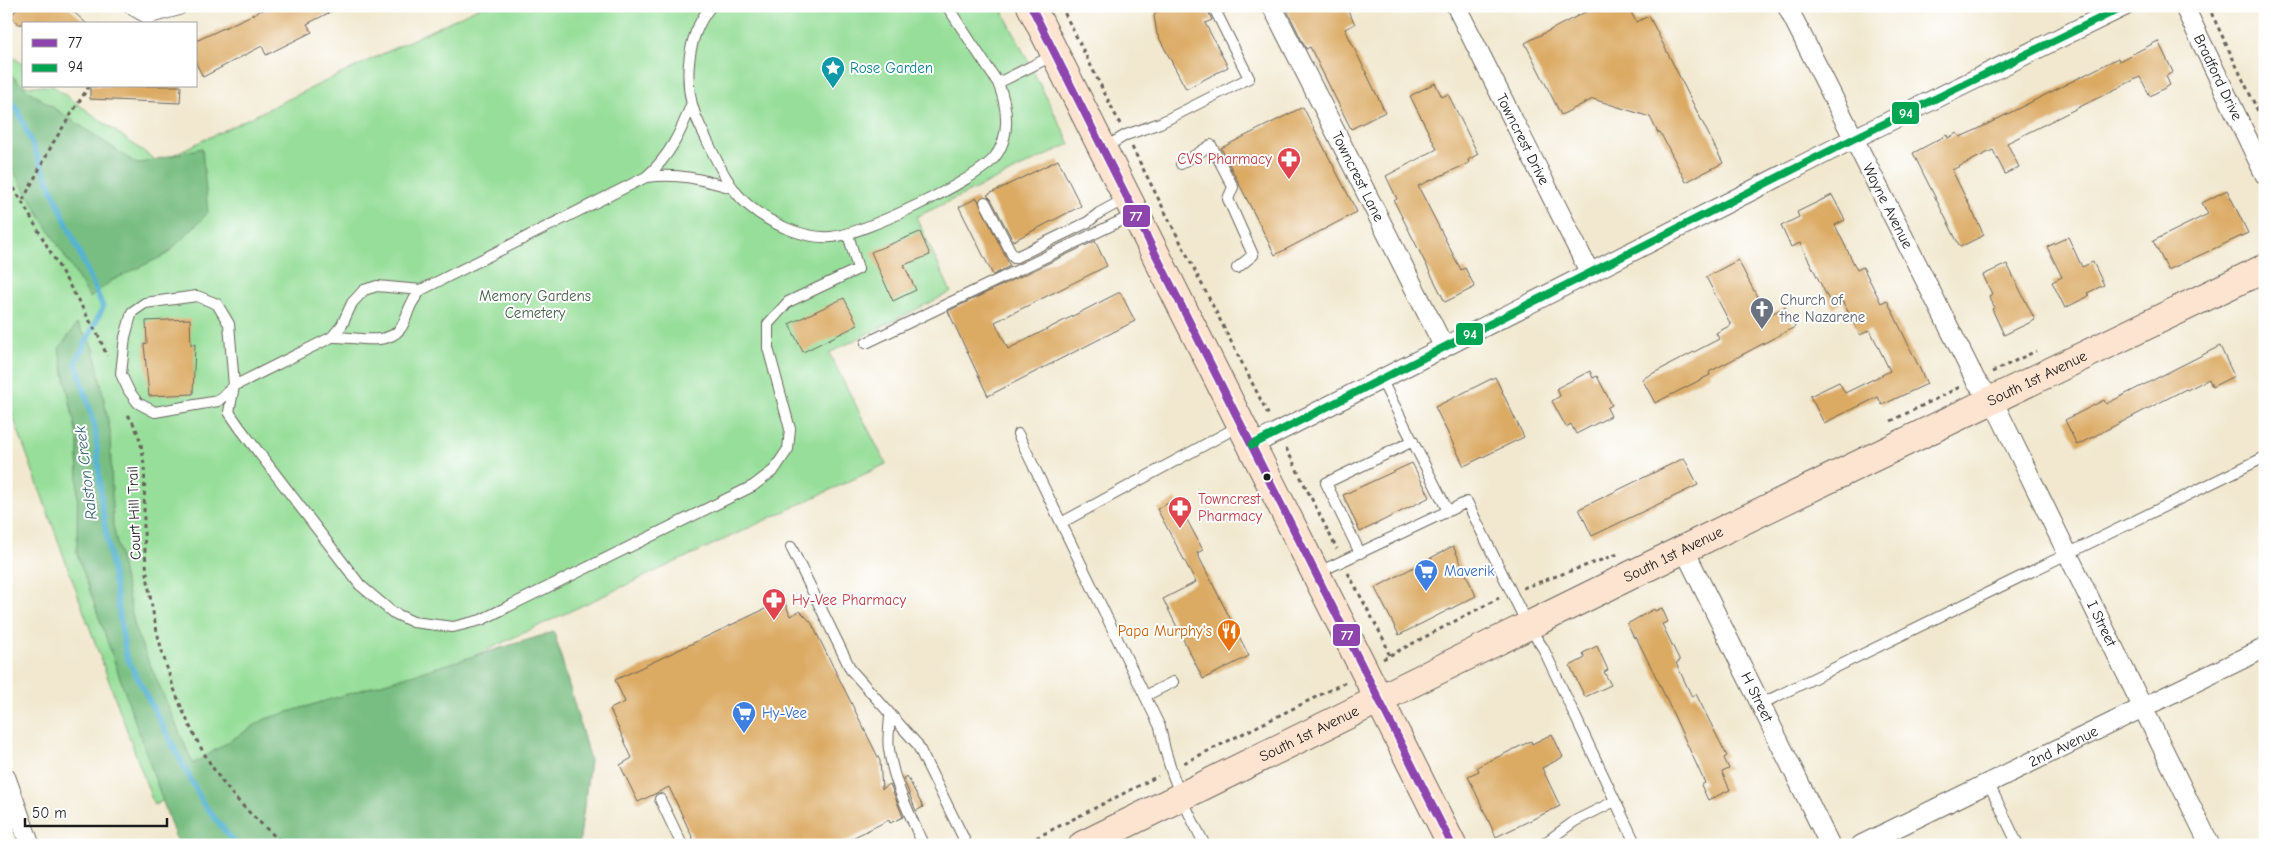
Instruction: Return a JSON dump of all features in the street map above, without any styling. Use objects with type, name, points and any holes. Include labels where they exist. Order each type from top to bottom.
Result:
[{"type":"main road","points":[[1035,7],[1055,55],[1114,142],[1132,206],[1452,845]]},
{"type":"main road","name":"South 1st Avenue","points":[[1083,845],[1684,549],[2265,268]]},
{"type":"street","points":[[134,6],[148,14],[177,6]]},
{"type":"street","name":"Towncrest Lane","points":[[1272,6],[1444,347]]},
{"type":"street","name":"Towncrest Drive","points":[[1456,6],[1590,273]]},
{"type":"street","name":"Wayne Avenue","points":[[1787,6],[1976,381],[1993,401]]},
{"type":"street","points":[[1247,435],[1277,432],[1855,138],[2124,6]]},
{"type":"street","name":"Bradford Drive","points":[[2184,6],[2265,176]]},
{"type":"street","name":"I Street","points":[[1993,401],[2210,845]]},
{"type":"street","name":"H Street","points":[[1684,549],[1830,845]]},
{"type":"street","name":"2nd Avenue","points":[[1860,845],[2265,648]]},
{"type":"street","points":[[6,778],[30,845]]},
{"type":"lane","points":[[711,6],[695,34],[689,62],[691,105],[696,120],[732,188],[748,205],[775,223],[812,235],[831,237],[848,234],[870,226],[938,195],[982,169],[994,158],[1006,136],[1004,97],[998,83],[947,6]]},
{"type":"lane","points":[[1114,142],[1160,123],[1249,78],[1213,6]]},
{"type":"lane","points":[[998,83],[1055,55]]},
{"type":"lane","points":[[691,105],[682,128],[669,151],[658,166],[646,177],[421,290],[412,303],[400,329],[389,337],[376,341],[347,336],[332,337],[234,386],[218,401],[189,408],[155,412],[138,402],[129,391],[121,374],[125,337],[132,312],[144,303],[197,296],[217,304],[229,324],[234,386],[229,412],[360,585],[392,612],[413,622],[453,627],[481,620],[753,486],[774,470],[788,449],[790,430],[768,348],[768,324],[788,302],[858,269],[848,234]]},
{"type":"lane","points":[[1181,164],[1211,145],[1233,187],[1228,199],[1253,255],[1237,268]]},
{"type":"lane","points":[[646,177],[682,175],[732,188]]},
{"type":"lane","points":[[985,202],[1014,258],[1088,222],[1099,213],[1132,206]]},
{"type":"lane","points":[[866,343],[1132,206]]},
{"type":"lane","points":[[332,337],[342,325],[352,303],[364,290],[384,286],[421,290]]},
{"type":"lane","points":[[1381,379],[1448,511]]},
{"type":"lane","points":[[1018,434],[1160,727],[1170,770],[1180,797],[1205,845]]},
{"type":"lane","points":[[1062,523],[1247,435]]},
{"type":"lane","points":[[1360,552],[1326,483],[1413,441]]},
{"type":"lane","points":[[1761,704],[2265,458]]},
{"type":"lane","points":[[1317,573],[1467,502],[1528,626],[1543,648],[1636,845]]},
{"type":"lane","points":[[791,547],[851,670],[917,744],[967,845]]},
{"type":"lane","points":[[1145,696],[1173,682]]},
{"type":"lane","points":[[890,714],[888,748],[894,774],[903,800],[922,842]]},
{"type":"lane","points":[[1988,782],[2018,845]]},
{"type":"lane","points":[[660,799],[682,845]]},
{"type":"lane","points":[[1542,845],[1575,821],[1614,800]]},
{"type":"path","points":[[1061,6],[1114,142],[1151,180],[1342,561],[1385,642],[1389,655],[1512,592],[1623,552]]},
{"type":"path","points":[[2208,6],[2265,126]]},
{"type":"path","points":[[22,200],[34,182],[53,143],[88,88]]},
{"type":"path","points":[[6,174],[99,337],[107,353],[107,363]]},
{"type":"path","points":[[1888,423],[1958,387],[1964,388]]},
{"type":"path","name":"Court Hill Trail","points":[[127,413],[133,421],[142,453],[145,484],[144,530],[152,612],[177,696],[196,738],[217,775],[269,831],[285,845]]},
{"type":"green space","name":"Memory Gardens Cemetery","points":[[482,6],[1000,6],[1070,144],[916,217],[951,292],[829,353],[886,464],[154,805],[6,397],[6,52],[22,64],[22,88],[56,88],[158,162]]},
{"type":"green space","points":[[6,70],[22,85],[22,88],[25,88],[137,164],[202,148],[208,213],[167,254],[111,281],[90,298],[6,159]]},
{"type":"green space","points":[[77,324],[94,348],[110,431],[113,525],[136,632],[193,764],[265,719],[554,632],[590,760],[579,845],[178,845],[77,554],[78,441],[59,349]]},
{"type":"building","points":[[21,6],[67,6],[85,22],[22,22],[22,24],[18,24],[11,15]]},
{"type":"building","points":[[271,6],[342,6],[307,24],[312,32],[266,55],[262,46],[203,77],[198,67],[198,40]]},
{"type":"building","points":[[1159,6],[1206,6],[1212,20],[1205,23],[1228,67],[1186,89],[1157,34],[1154,16]]},
{"type":"building","points":[[1221,6],[1238,6],[1224,13]]},
{"type":"building","points":[[1285,6],[1345,6],[1355,24],[1345,29],[1385,112],[1351,129],[1310,47],[1306,49]]},
{"type":"building","points":[[1597,6],[1628,6],[1636,22],[1649,16],[1723,163],[1686,182],[1650,117],[1593,99],[1561,115],[1525,43]]},
{"type":"building","points":[[2158,41],[2173,72],[2166,76],[2170,85],[2150,96],[2140,77],[2007,143],[2019,167],[2005,174],[1993,150],[1952,170],[1984,235],[1960,247],[1913,153],[1947,135],[1948,138],[1957,133],[1960,137],[1976,130],[2118,58],[2119,61]]},
{"type":"building","points":[[1435,83],[1442,97],[1448,94],[1478,154],[1468,160],[1469,163],[1418,186],[1461,270],[1465,268],[1475,287],[1445,302],[1394,201],[1397,199],[1386,176],[1437,149],[1410,96]]},
{"type":"building","points":[[90,88],[181,88],[180,103],[90,99]]},
{"type":"building","name":"CVS Pharmacy","points":[[1303,107],[1357,212],[1275,255],[1221,148]]},
{"type":"building","points":[[1058,160],[1081,206],[1013,241],[991,199],[987,195]]},
{"type":"building","points":[[2227,190],[2248,233],[2168,270],[2153,241],[2208,214],[2202,203]]},
{"type":"building","points":[[1832,195],[1845,220],[1835,225],[1857,270],[1863,267],[1881,303],[1887,300],[1927,384],[1882,405],[1878,397],[1824,423],[1810,396],[1839,382],[1845,393],[1890,371],[1870,330],[1860,335],[1843,302],[1833,308],[1800,243],[1791,247],[1781,226],[1799,217],[1797,212]]},
{"type":"building","points":[[977,198],[1010,266],[993,275],[959,207]]},
{"type":"building","points":[[920,232],[930,255],[904,265],[916,290],[893,301],[871,252]]},
{"type":"building","points":[[2068,237],[2082,267],[2093,262],[2104,285],[2087,293],[2089,296],[2065,308],[2052,282],[2062,277],[2047,247]]},
{"type":"building","points":[[1095,241],[1107,266],[995,322],[1008,349],[1120,292],[1135,321],[988,396],[948,311]]},
{"type":"building","name":"Church of the Nazarene","points":[[1738,260],[1767,316],[1785,307],[1795,327],[1709,372],[1710,375],[1655,403],[1642,379],[1719,339],[1716,333],[1731,325],[1706,277]]},
{"type":"building","points":[[2007,264],[2035,320],[2004,335],[1992,309],[1995,308],[1989,296],[1992,294],[1983,275]]},
{"type":"building","points":[[844,298],[858,325],[803,352],[789,324]]},
{"type":"building","points":[[190,319],[191,345],[195,344],[193,394],[149,396],[144,344],[147,343],[146,321]]},
{"type":"building","points":[[2220,346],[2234,376],[2212,387],[2209,379],[2186,389],[2077,445],[2065,420],[2104,400],[2106,404]]},
{"type":"building","points":[[1590,371],[1593,378],[1597,376],[1612,405],[1607,408],[1611,416],[1576,434],[1571,424],[1566,427],[1552,401],[1560,396],[1557,388]]},
{"type":"building","points":[[1495,377],[1524,437],[1464,466],[1435,407]]},
{"type":"building","points":[[1684,458],[1698,485],[1592,536],[1579,509]]},
{"type":"building","points":[[1412,463],[1430,497],[1360,532],[1343,495]]},
{"type":"building","points":[[1176,499],[1203,550],[1197,553],[1249,656],[1203,679],[1163,599],[1196,582],[1157,509]]},
{"type":"building","name":"Maverik","points":[[1453,546],[1476,596],[1399,635],[1375,588]]},
{"type":"building","name":"Hy-Vee","points":[[784,600],[790,616],[800,611],[811,622],[880,761],[882,789],[890,784],[903,817],[890,823],[889,820],[838,845],[696,845],[669,787],[638,802],[620,765],[632,758],[610,709],[625,702],[615,680]]},
{"type":"building","points":[[1662,608],[1668,622],[1662,624],[1680,661],[1676,663],[1692,697],[1696,694],[1727,756],[1724,758],[1729,769],[1722,772],[1730,790],[1708,800],[1701,785],[1705,783],[1658,681],[1636,637],[1634,638],[1627,624],[1654,609],[1655,611]]},
{"type":"building","points":[[1597,646],[1608,670],[1604,672],[1611,685],[1585,697],[1570,666],[1585,658],[1583,653]]},
{"type":"building","points":[[1552,734],[1563,757],[1542,768],[1560,806],[1496,837],[1468,776],[1479,771],[1477,767],[1531,741],[1532,744]]},
{"type":"building","points":[[907,776],[923,807],[916,811],[903,778]]},
{"type":"waterway","name":"Ralston Creek","points":[[6,96],[17,109],[103,307],[76,362],[95,427],[102,507],[126,656],[203,803],[236,845]]},
{"type":"transit line","name":"77","points":[[1031,6],[1452,845]]},
{"type":"transit line","name":"94","points":[[1252,445],[1855,138],[2125,6]]},
{"type":"place","name":"Rose Garden","points":[[833,89]]},
{"type":"place","name":"CVS Pharmacy","points":[[1289,180]]},
{"type":"place","name":"Church of the Nazarene","points":[[1762,330]]},
{"type":"place","name":"Towncrest Pharmacy","points":[[1180,529]]},
{"type":"place","name":"Maverik","points":[[1426,592]]},
{"type":"place","name":"Hy-Vee Pharmacy","points":[[774,621]]},
{"type":"place","name":"Papa Murphy's","points":[[1229,652]]},
{"type":"place","name":"Hy-Vee","points":[[744,734]]}]
